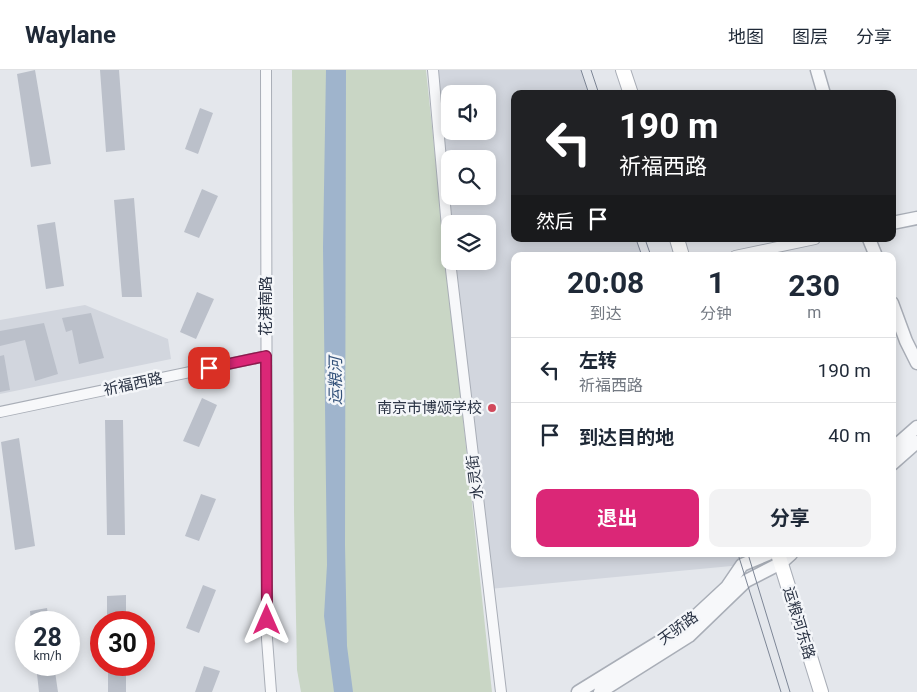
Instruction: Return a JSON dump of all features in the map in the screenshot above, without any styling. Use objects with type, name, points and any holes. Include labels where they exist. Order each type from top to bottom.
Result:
[{"type":"main road","points":[[623,70],[629,90]]},
{"type":"main road","name":"运粮河东路","points":[[783,557],[821,692]]},
{"type":"street","name":"花港南路","points":[[266,70],[267,639],[271,692]]},
{"type":"street","name":"水灵街","points":[[433,70],[446,215]]},
{"type":"street","points":[[817,70],[823,90]]},
{"type":"street","points":[[896,222],[917,218]]},
{"type":"street","points":[[754,252],[801,242]]},
{"type":"street","name":"水灵街","points":[[451,270],[501,692]]},
{"type":"street","points":[[896,314],[917,363]]},
{"type":"street","name":"祈福西路","points":[[0,412],[266,356]]},
{"type":"street","points":[[896,445],[917,427]]},
{"type":"street","points":[[896,460],[917,442]]},
{"type":"street","name":"天骄路","points":[[578,692],[685,626],[727,587],[742,566],[762,557]]},
{"type":"street","name":"天骄路","points":[[600,692],[689,636],[746,581],[783,557]]},
{"type":"shaded area","name":"南京市博颂学校","points":[[433,70],[581,70],[588,90],[511,90],[511,242],[637,242],[641,252],[511,252],[511,557],[739,557],[742,565],[489,589],[454,270],[496,270],[496,215],[449,215],[448,205],[496,205],[496,150],[442,150]]},
{"type":"shaded area","points":[[85,305],[168,339],[171,359],[0,394],[0,320]]},
{"type":"green space","points":[[292,70],[426,70],[441,215],[441,270],[447,270],[492,692],[301,692],[297,670],[294,512]]},
{"type":"water","name":"运粮河","points":[[326,70],[346,70],[345,545],[347,646],[353,692],[334,692],[324,616],[327,565],[323,247]]},
{"type":"building","points":[[35,70],[51,164],[31,167],[17,74]]},
{"type":"building","points":[[100,70],[119,70],[125,150],[106,152]]},
{"type":"building","points":[[200,108],[213,113],[198,154],[185,149]]},
{"type":"building","points":[[202,189],[218,196],[199,238],[184,232]]},
{"type":"building","points":[[134,198],[142,297],[122,297],[114,200]]},
{"type":"building","points":[[55,222],[64,286],[46,289],[37,225]]},
{"type":"building","points":[[197,292],[214,299],[196,339],[180,332]]},
{"type":"building","points":[[91,313],[104,358],[79,364],[72,330],[66,332],[62,318]]},
{"type":"building","points":[[44,323],[58,374],[35,381],[25,340],[0,346],[0,331]]},
{"type":"building","points":[[4,355],[10,390],[0,392],[0,356]]},
{"type":"building","points":[[202,398],[217,405],[199,447],[183,441]]},
{"type":"building","points":[[105,420],[123,420],[125,535],[107,535]]},
{"type":"building","points":[[19,438],[35,546],[15,550],[1,442]]},
{"type":"building","points":[[201,494],[216,499],[199,541],[185,536]]},
{"type":"building","points":[[203,585],[216,590],[199,633],[186,628]]},
{"type":"building","points":[[126,595],[126,611],[107,611],[107,596]]},
{"type":"building","points":[[47,608],[47,611],[30,611]]},
{"type":"building","points":[[204,666],[220,671],[212,692],[195,692]]},
{"type":"building","points":[[37,676],[56,676],[58,692],[39,692]]},
{"type":"building","points":[[108,676],[126,676],[126,692],[108,692]]},
{"type":"tram line","points":[[581,70],[588,90]]},
{"type":"tram line","points":[[591,70],[598,90]]},
{"type":"tram line","points":[[637,242],[641,252]]},
{"type":"tram line","points":[[646,242],[650,252]]},
{"type":"tram line","points":[[739,557],[781,692]]},
{"type":"tram line","points":[[749,557],[790,692]]},
{"type":"place","name":"南京市博颂学校","points":[[492,408]]},
{"type":"route","points":[[209,368],[266,356],[267,620]]}]
